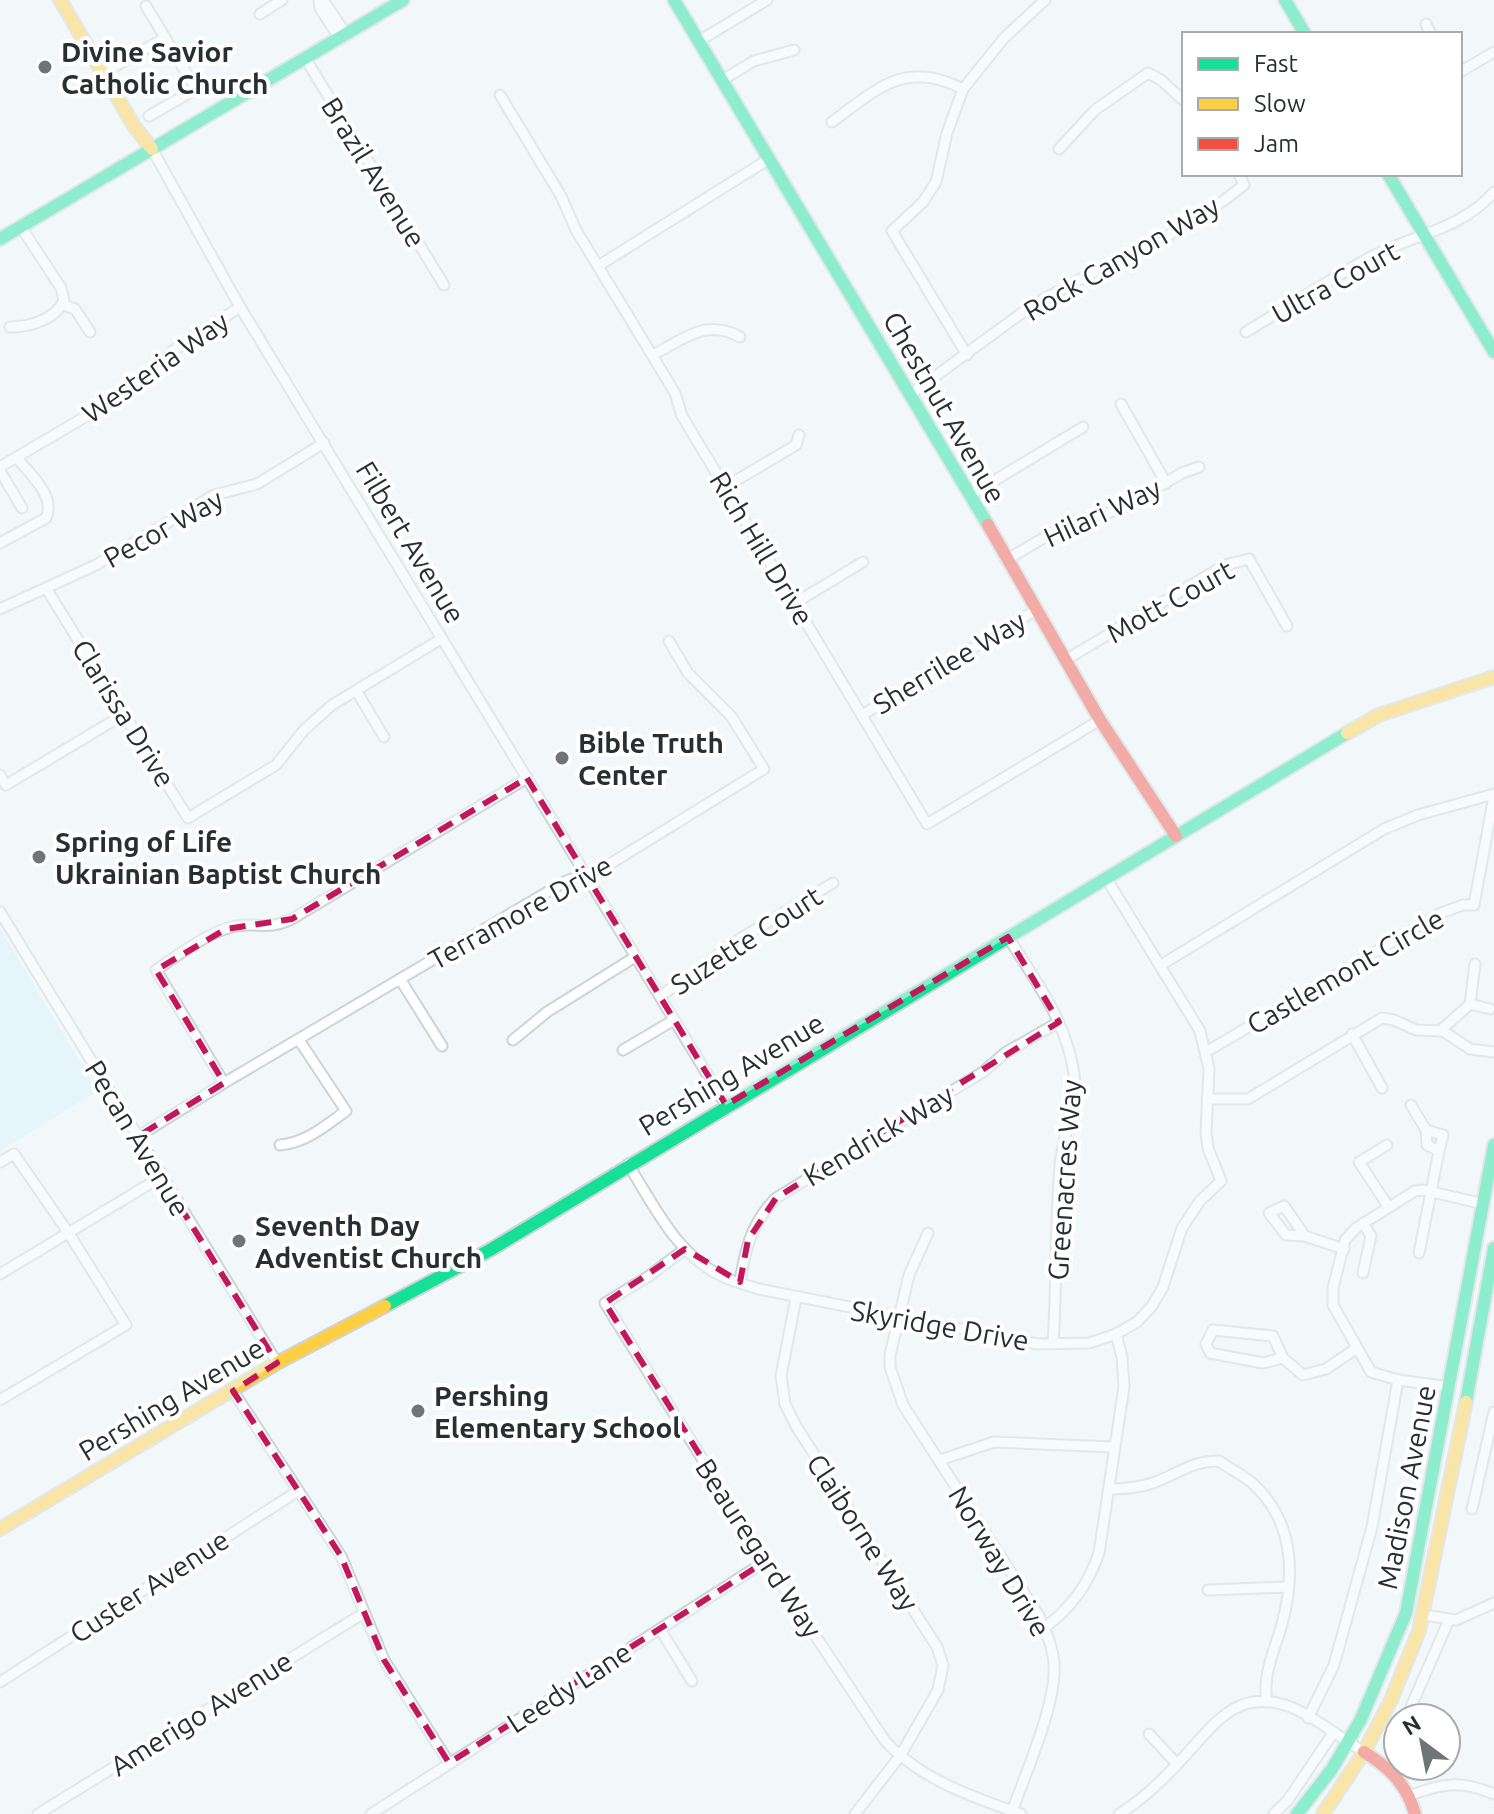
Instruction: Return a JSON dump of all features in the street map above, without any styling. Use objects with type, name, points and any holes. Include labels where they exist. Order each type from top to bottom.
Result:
[{"type":"street","name":"Filbert Avenue","points":[[60,0],[134,126],[152,149],[240,307],[726,1105]]},
{"type":"street","points":[[260,14],[282,0]]},
{"type":"street","points":[[321,0],[342,36]]},
{"type":"street","points":[[0,239],[403,0]]},
{"type":"street","name":"Chestnut Avenue","points":[[674,0],[911,394],[1100,720],[1176,836]]},
{"type":"street","points":[[699,41],[767,0]]},
{"type":"street","points":[[967,355],[892,231],[923,202],[936,182],[947,133],[963,89],[1004,38],[1045,0]]},
{"type":"street","points":[[1285,0],[1304,32]]},
{"type":"street","points":[[146,6],[196,89],[149,116]]},
{"type":"street","points":[[103,73],[165,38]]},
{"type":"street","points":[[722,80],[754,61],[794,50]]},
{"type":"street","points":[[1462,71],[1494,52]]},
{"type":"street","name":"Brazil Avenue","points":[[305,58],[444,285]]},
{"type":"street","points":[[1059,149],[1095,110],[1148,73],[1182,99]]},
{"type":"street","points":[[832,122],[868,93],[897,79],[926,77],[963,89]]},
{"type":"street","name":"Rich Hill Drive","points":[[500,95],[561,196],[576,230],[675,393],[682,416],[927,824],[1100,720]]},
{"type":"street","points":[[598,266],[769,159]]},
{"type":"street","name":"Rock Canyon Way","points":[[911,394],[1030,307],[1076,281],[1147,249],[1223,201],[1244,185],[1240,176]]},
{"type":"street","points":[[1389,176],[1494,352]]},
{"type":"street","name":"Ultra Court","points":[[1246,332],[1369,258],[1457,221],[1475,210],[1494,192]]},
{"type":"street","points":[[21,227],[61,288],[63,305]]},
{"type":"street","points":[[10,327],[29,327],[63,305]]},
{"type":"street","points":[[63,305],[75,309],[90,332]]},
{"type":"street","name":"Westeria Way","points":[[0,469],[139,385],[171,352],[240,307]]},
{"type":"street","points":[[653,355],[706,328],[720,328],[740,337]]},
{"type":"street","points":[[1121,404],[1166,483]]},
{"type":"street","points":[[969,496],[1083,427]]},
{"type":"street","points":[[725,487],[796,445],[799,435]]},
{"type":"street","name":"Pecor Way","points":[[0,609],[96,565],[214,495],[257,484],[324,443]]},
{"type":"street","points":[[0,543],[46,518],[49,510],[47,496],[17,458]]},
{"type":"street","name":"Hilari Way","points":[[1006,560],[1069,523],[1119,510],[1199,467]]},
{"type":"street","points":[[0,469],[22,508]]},
{"type":"street","name":"Mott Court","points":[[1067,659],[1225,565],[1249,559],[1287,626]]},
{"type":"street","points":[[795,603],[863,562]]},
{"type":"street","name":"Clarissa Drive","points":[[46,588],[188,818],[276,765],[317,717],[332,705],[441,639]]},
{"type":"street","name":"Sherrilee Way","points":[[862,715],[1036,610]]},
{"type":"street","name":"Terramore Drive","points":[[137,1137],[566,881],[605,867],[764,769],[731,716],[688,673],[669,641]]},
{"type":"street","name":"Pershing Avenue","points":[[0,1529],[277,1363],[490,1250],[726,1105],[1379,715],[1494,677]]},
{"type":"street","points":[[357,692],[384,737]]},
{"type":"street","points":[[0,775],[6,785],[123,715]]},
{"type":"street","points":[[224,1083],[156,970],[226,929],[247,925],[269,927],[292,919],[527,778]]},
{"type":"street","name":"Castlemont Circle","points":[[1161,965],[1384,829],[1442,807],[1494,795],[1474,905],[1463,905],[1441,913],[1206,1052]]},
{"type":"street","points":[[1106,878],[1197,1024],[1209,1069],[1207,1099],[1248,1099],[1382,1018],[1416,1030],[1447,1032],[1470,1049],[1494,1052]]},
{"type":"street","name":"Suzette Court","points":[[660,996],[709,963],[728,946],[833,883]]},
{"type":"street","name":"Pecan Avenue","points":[[0,912],[277,1363]]},
{"type":"street","name":"Greenacres Way","points":[[1008,937],[1054,1009],[1074,1076],[1060,1167],[1053,1343]]},
{"type":"street","points":[[513,1040],[547,1012],[635,957]]},
{"type":"street","points":[[1440,1031],[1470,1004],[1475,964]]},
{"type":"street","points":[[400,979],[442,1046]]},
{"type":"street","points":[[1470,1004],[1490,1009]]},
{"type":"street","points":[[623,1050],[674,1020]]},
{"type":"street","name":"Kendrick Way","points":[[740,1282],[748,1240],[766,1207],[776,1198],[1059,1022]]},
{"type":"street","points":[[1352,1034],[1382,1088]]},
{"type":"street","points":[[280,1145],[294,1144],[309,1137],[346,1111],[299,1040]]},
{"type":"street","name":"Skyridge Drive","points":[[628,1164],[665,1224],[685,1249],[711,1270],[740,1282],[796,1298],[1020,1338],[1038,1344],[1089,1343],[1116,1334],[1137,1322],[1152,1306],[1163,1287],[1182,1228],[1200,1201],[1221,1181],[1208,1148],[1207,1099]]},
{"type":"street","points":[[1411,1105],[1426,1130],[1427,1145],[1439,1151]]},
{"type":"street","points":[[1419,1253],[1443,1135],[1426,1130]]},
{"type":"street","points":[[1387,1145],[1359,1162],[1388,1206]]},
{"type":"street","name":"Madison Avenue","points":[[1297,1814],[1322,1783],[1347,1741],[1393,1650],[1406,1613],[1494,1145]]},
{"type":"street","points":[[0,1162],[14,1154],[68,1232],[126,1325],[0,1400]]},
{"type":"street","points":[[0,1274],[161,1177]]},
{"type":"street","points":[[1450,1387],[1398,1380],[1371,1372],[1336,1315],[1332,1295],[1345,1240],[1388,1206],[1415,1191],[1484,1204]]},
{"type":"street","points":[[1363,1223],[1371,1236],[1363,1273]]},
{"type":"street","name":"Norway Drive","points":[[928,1233],[909,1275],[897,1318],[890,1367],[895,1387],[903,1405],[1044,1628],[1052,1647],[1054,1684],[1015,1813]]},
{"type":"street","points":[[1305,1236],[1344,1249]]},
{"type":"street","name":"Madison Avenue","points":[[1323,1814],[1364,1752],[1406,1665],[1424,1615],[1494,1248]]},
{"type":"street","name":"Beauregard Way","points":[[685,1249],[605,1303],[766,1561],[878,1732],[900,1756],[954,1788],[1015,1813]]},
{"type":"street","name":"Claiborne Way","points":[[796,1298],[781,1376],[785,1404],[940,1652],[943,1665],[940,1684],[900,1756]]},
{"type":"street","points":[[1283,1358],[1263,1363],[1210,1353],[1206,1344],[1213,1330],[1273,1336],[1283,1358],[1303,1375],[1326,1369],[1357,1348]]},
{"type":"street","points":[[1044,1628],[1064,1614],[1077,1598],[1093,1571],[1104,1532],[1124,1387],[1122,1357],[1116,1334]]},
{"type":"street","points":[[1308,1718],[1334,1665],[1372,1527],[1398,1380]]},
{"type":"street","points":[[233,1391],[341,1556],[384,1660],[449,1763]]},
{"type":"street","points":[[1472,1509],[1494,1412]]},
{"type":"street","points":[[940,1460],[994,1442],[1114,1447]]},
{"type":"street","points":[[1109,1489],[1131,1489],[1156,1482],[1187,1466],[1219,1461],[1252,1483],[1282,1521],[1290,1562],[1288,1587],[1282,1624],[1266,1677],[1267,1702]]},
{"type":"street","name":"Custer Avenue","points":[[0,1682],[298,1491]]},
{"type":"street","name":"Leedy Lane","points":[[371,1814],[766,1561]]},
{"type":"street","points":[[1208,1590],[1288,1587]]},
{"type":"street","points":[[1424,1615],[1449,1620],[1462,1618],[1494,1603]]},
{"type":"street","name":"Amerigo Avenue","points":[[38,1814],[364,1613]]},
{"type":"street","points":[[1413,1702],[1449,1620]]},
{"type":"street","points":[[660,1629],[692,1681]]},
{"type":"street","points":[[1119,1814],[1143,1797],[1224,1713],[1245,1704],[1267,1702],[1287,1706],[1391,1769],[1409,1796],[1415,1814]]},
{"type":"street","points":[[1274,1814],[1288,1800],[1333,1733]]},
{"type":"street","points":[[1149,1734],[1177,1764]]},
{"type":"street","points":[[855,1814],[900,1756]]},
{"type":"street","points":[[1409,1796],[1428,1788],[1461,1784],[1476,1786],[1494,1794]]},
{"type":"highlighted area","points":[[527,778],[726,1105],[1008,937],[1059,1022],[776,1198],[748,1240],[740,1282],[685,1249],[605,1303],[766,1561],[449,1763],[384,1660],[341,1556],[233,1391],[277,1363],[137,1137],[224,1083],[156,970],[226,929],[292,919]]},
{"type":"shaded area","points":[[0,929],[98,1091],[0,1151]]},
{"type":"traffic: fast","points":[[0,239],[403,0]]},
{"type":"traffic: fast","points":[[674,0],[988,525]]},
{"type":"traffic: fast","points":[[1285,0],[1304,32]]},
{"type":"traffic: fast","points":[[1389,176],[1494,352]]},
{"type":"traffic: fast","points":[[385,1306],[490,1250],[1347,733]]},
{"type":"traffic: fast","points":[[1297,1814],[1332,1769],[1361,1719],[1406,1613],[1494,1145]]},
{"type":"traffic: fast","points":[[1466,1402],[1494,1248]]},
{"type":"traffic: slow","points":[[60,0],[134,126],[152,149]]},
{"type":"traffic: slow","points":[[1347,733],[1379,715],[1494,677]]},
{"type":"traffic: slow","points":[[0,1529],[277,1363],[385,1306]]},
{"type":"traffic: slow","points":[[1323,1814],[1364,1752],[1391,1700],[1419,1631],[1466,1402]]},
{"type":"traffic: jam","points":[[988,525],[1100,720],[1176,836]]},
{"type":"traffic: jam","points":[[1364,1752],[1396,1778],[1415,1814]]},
{"type":"place","name":"Divine Savior Catholic Church","points":[[45,67]]},
{"type":"place","name":"Bible Truth Center","points":[[562,758]]},
{"type":"place","name":"Spring of Life Ukrainian Baptist Church","points":[[39,857]]},
{"type":"place","name":"Seventh Day Adventist Church","points":[[239,1241]]},
{"type":"place","name":"Pershing Elementary School","points":[[418,1411]]}]
